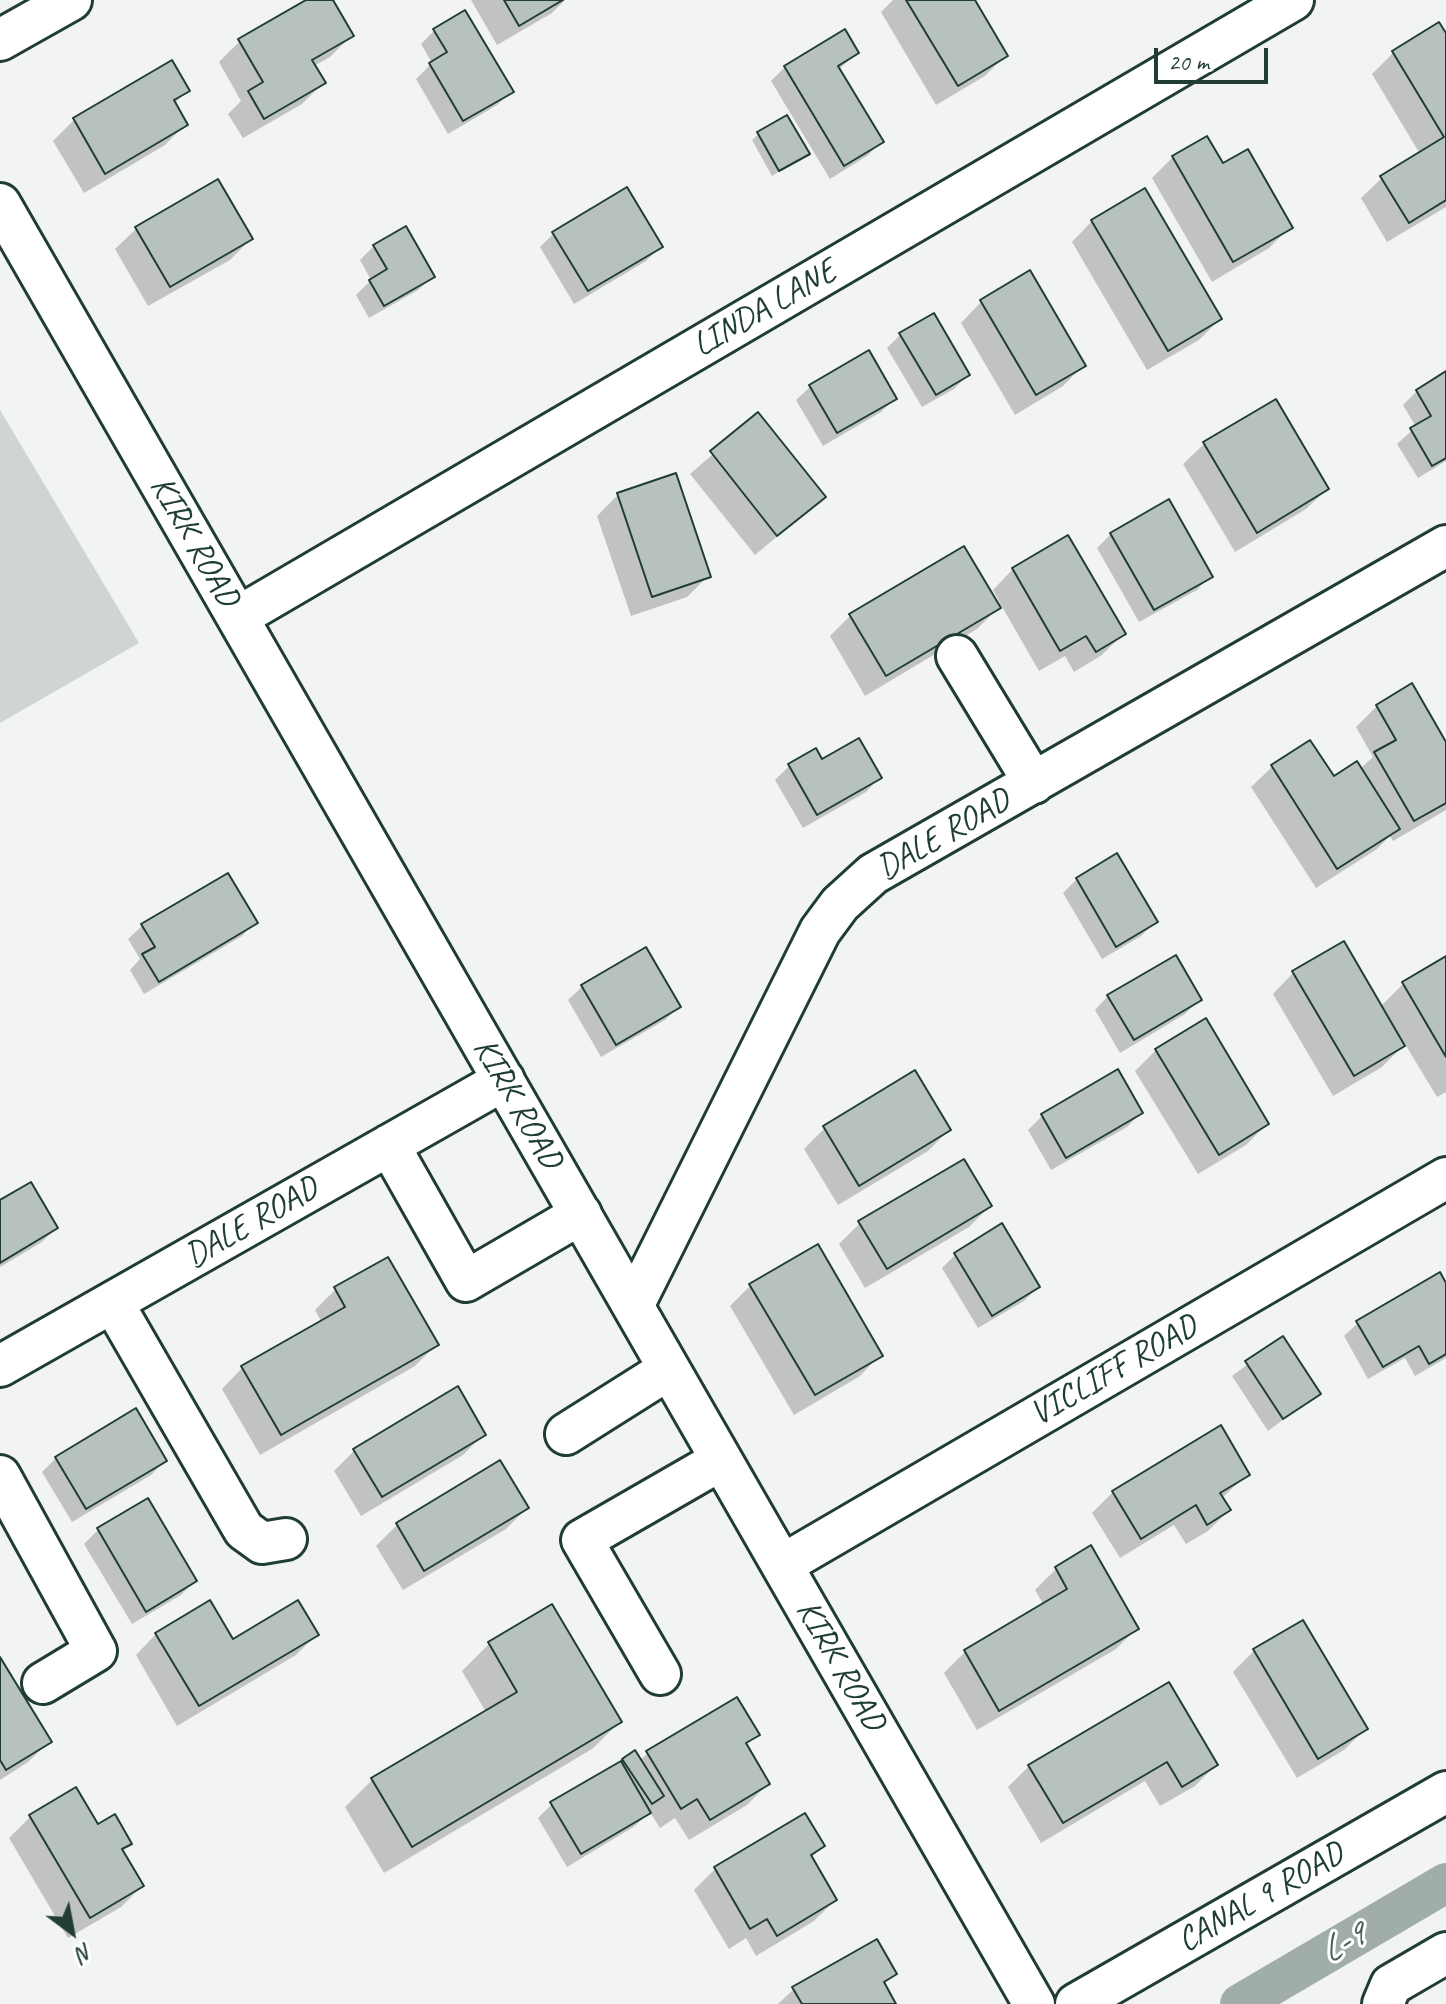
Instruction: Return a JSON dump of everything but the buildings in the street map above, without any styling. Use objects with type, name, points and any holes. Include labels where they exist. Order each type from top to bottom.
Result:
[{"type":"street","points":[[0,40],[71,0]]},
{"type":"street","name":"LINDA LANE","points":[[238,617],[1293,0]]},
{"type":"street","name":"KIRK ROAD","points":[[0,204],[1034,2004]]},
{"type":"street","name":"DALE ROAD","points":[[633,1306],[820,931],[840,904],[873,874],[1446,546]]},
{"type":"street","points":[[957,656],[1034,783]]},
{"type":"street","name":"DALE ROAD","points":[[0,1366],[504,1080]]},
{"type":"street","points":[[389,1145],[466,1281],[581,1214]]},
{"type":"street","name":"VICLIFF ROAD","points":[[782,1565],[1446,1178]]},
{"type":"street","points":[[113,1303],[244,1530],[262,1543],[286,1539]]},
{"type":"street","points":[[566,1434],[669,1369]]},
{"type":"street","points":[[660,1674],[582,1540],[721,1460]]},
{"type":"street","points":[[0,1476],[96,1651],[43,1683]]},
{"type":"street","name":"CANAL 9 ROAD","points":[[1076,2004],[1446,1792]]},
{"type":"street","points":[[1383,2004],[1391,1985],[1446,1953]]},
{"type":"shaded area","points":[[0,410],[139,643],[0,723]]},
{"type":"waterway","name":"L-9","points":[[1240,2004],[1446,1883]]}]
